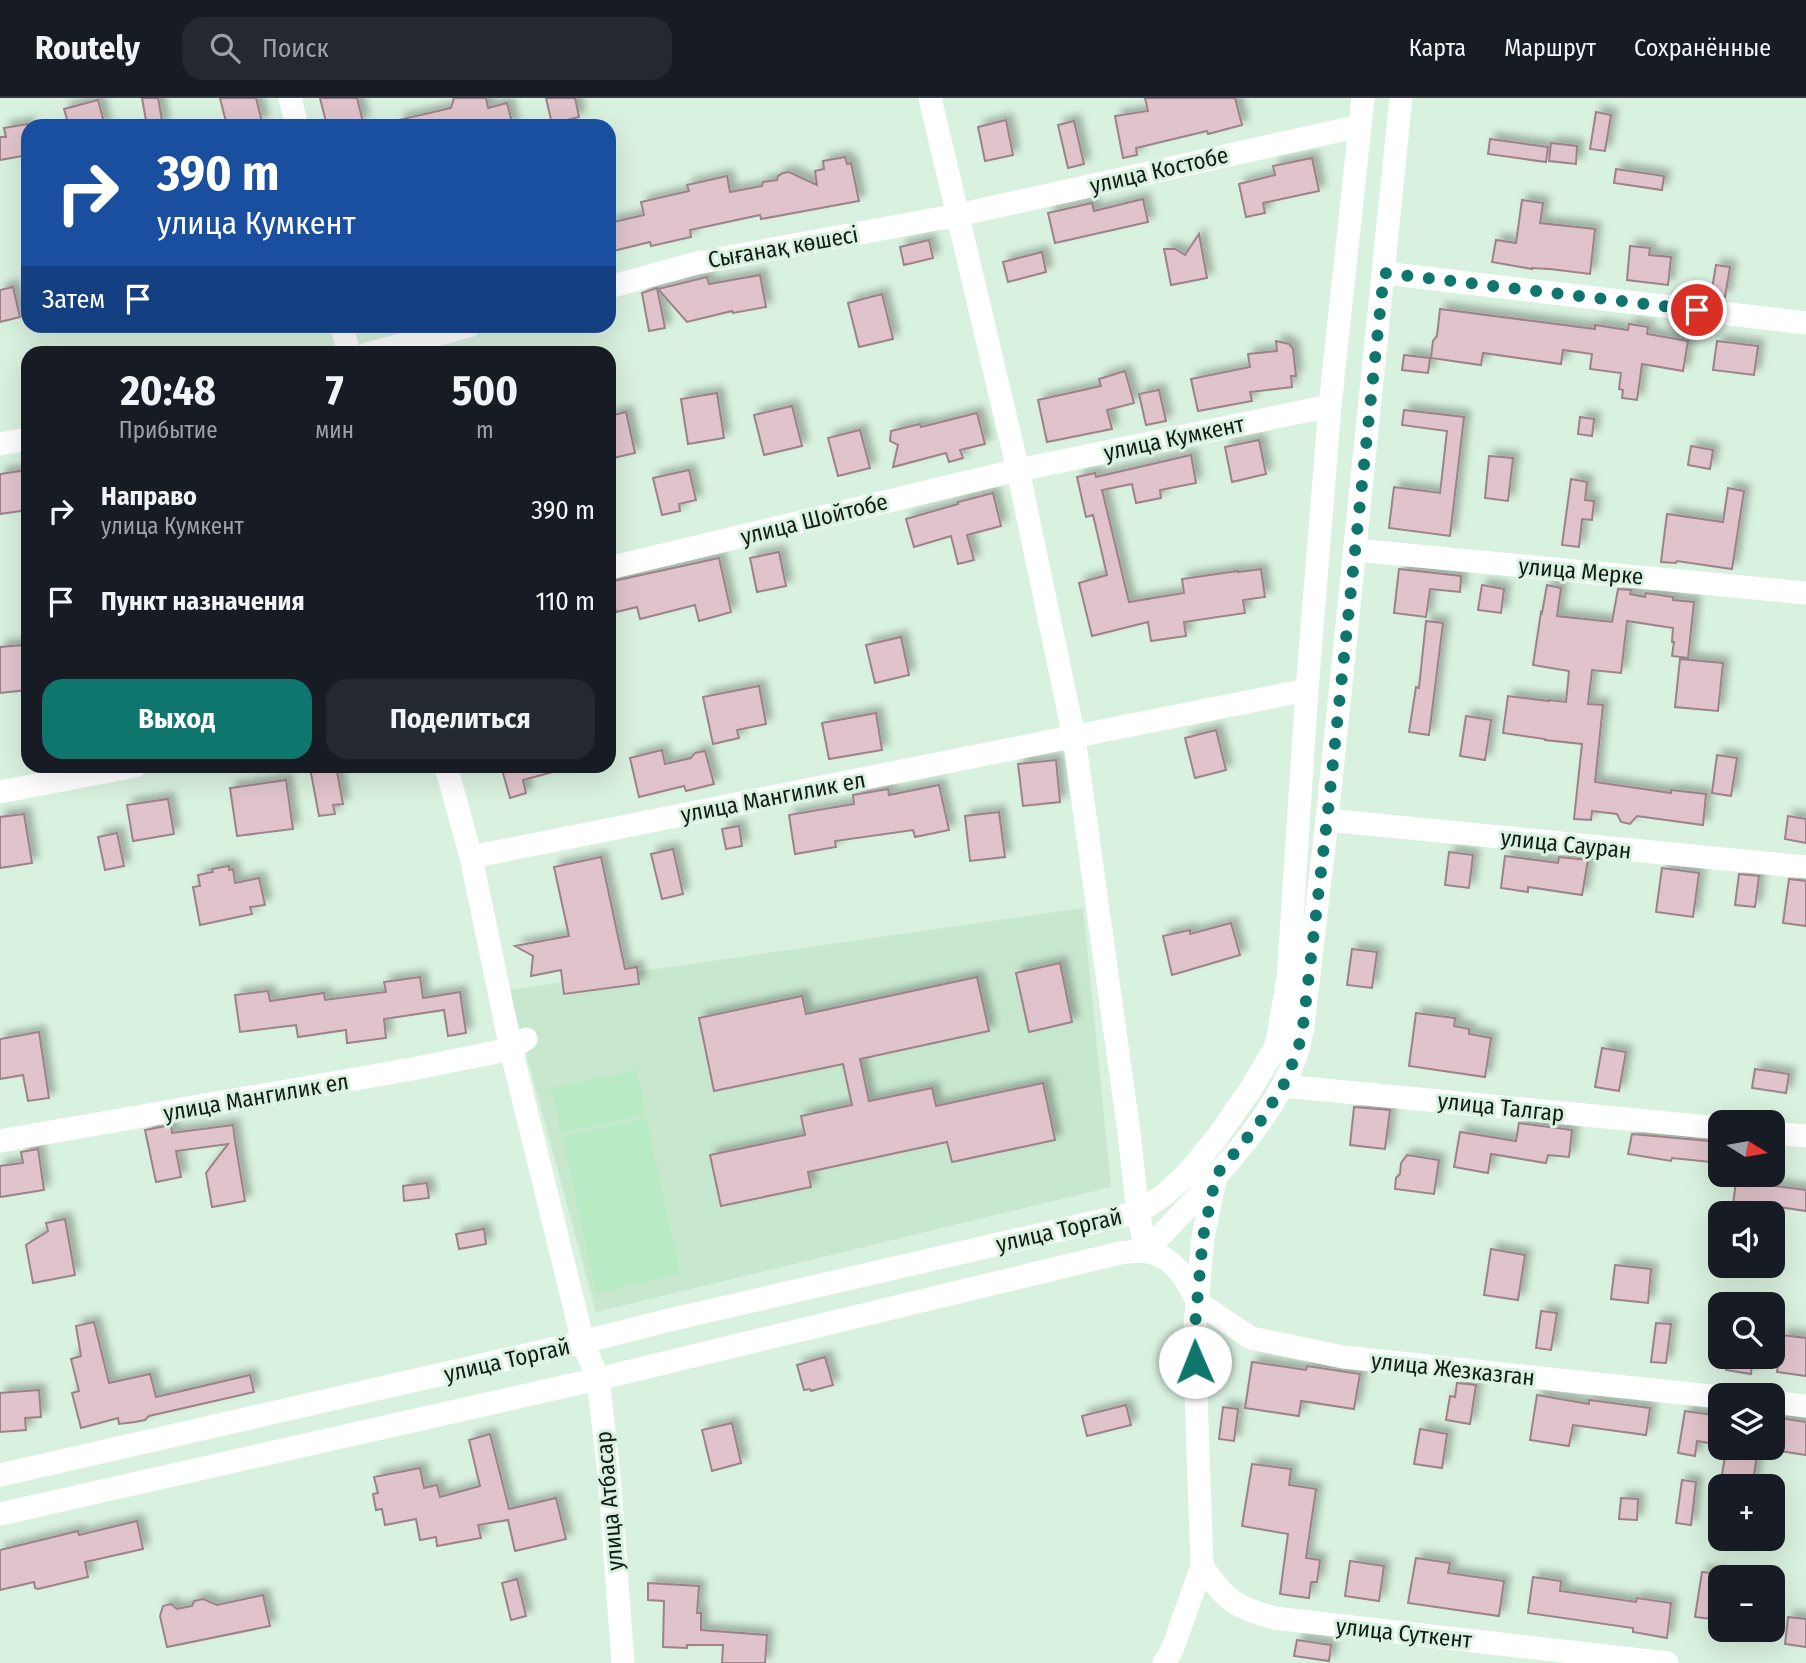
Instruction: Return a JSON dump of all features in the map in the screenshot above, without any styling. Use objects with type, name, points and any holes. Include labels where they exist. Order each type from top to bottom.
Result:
[{"type":"street","points":[[290,98],[295,119]]},
{"type":"street","points":[[930,98],[1018,470],[1074,737],[1138,1212],[1164,1195],[1187,1174],[1218,1136],[1276,1047],[1288,979],[1307,690],[1330,406],[1363,98]]},
{"type":"street","points":[[1197,1302],[1188,1282],[1178,1269],[1163,1257],[1146,1251],[1258,1125],[1283,1086],[1298,1050],[1327,820],[1401,98]]},
{"type":"street","name":"улица Костобе","points":[[958,215],[1360,125]]},
{"type":"street","name":"Сығанақ көшесі","points":[[616,285],[697,262],[958,215]]},
{"type":"street","points":[[1384,273],[1806,323]]},
{"type":"street","points":[[396,346],[444,333]]},
{"type":"street","name":"улица Кумкент","points":[[1018,470],[1330,406]]},
{"type":"street","points":[[0,444],[21,440]]},
{"type":"street","name":"улица Шойтобе","points":[[616,566],[1018,470]]},
{"type":"street","name":"улица Мерке","points":[[1355,550],[1806,593]]},
{"type":"street","points":[[1074,737],[1307,690]]},
{"type":"street","name":"улица Мангилик ел","points":[[471,857],[1074,737]]},
{"type":"street","points":[[0,792],[99,773]]},
{"type":"street","name":"улица Атбасар","points":[[448,773],[519,1044],[583,1342],[598,1379],[609,1475],[623,1663]]},
{"type":"street","name":"улица Сауран","points":[[1327,820],[1806,867]]},
{"type":"street","name":"улица Мангилик ел","points":[[0,1142],[412,1069],[519,1044]]},
{"type":"street","name":"улица Талгар","points":[[1283,1086],[1708,1127]]},
{"type":"street","points":[[1785,1134],[1806,1136]]},
{"type":"street","points":[[1164,1663],[1172,1650],[1202,1566],[1194,1337],[1203,1237],[1216,1175]]},
{"type":"street","name":"улица Торгай","points":[[0,1475],[1138,1212],[1146,1251],[1107,1256],[598,1379],[0,1514]]},
{"type":"street","name":"улица Жезказган","points":[[1197,1302],[1251,1338],[1343,1357],[1708,1396]]},
{"type":"street","points":[[1785,1403],[1806,1406]]},
{"type":"street","name":"улица Суткент","points":[[1202,1566],[1215,1585],[1232,1601],[1247,1610],[1274,1618],[1667,1663]]},
{"type":"shaded area","points":[[1083,908],[1111,1187],[596,1312],[509,990]]},
{"type":"shaded area","points":[[637,1070],[646,1115],[561,1133],[551,1088]]},
{"type":"shaded area","points":[[646,1118],[680,1274],[596,1293],[562,1136]]},
{"type":"building","points":[[142,98],[158,98],[162,119],[146,119]]},
{"type":"building","points":[[220,98],[256,98],[261,119],[225,119]]},
{"type":"building","points":[[320,98],[357,98],[362,119],[325,119]]},
{"type":"building","points":[[454,98],[486,98],[488,108],[507,103],[511,119],[403,119],[451,108]]},
{"type":"building","points":[[546,98],[575,98],[579,117],[551,119]]},
{"type":"building","points":[[1145,98],[1235,98],[1242,125],[1136,148],[1137,155],[1123,158],[1115,116],[1148,111]]},
{"type":"building","points":[[98,100],[103,119],[67,119],[64,109]]},
{"type":"building","points":[[1596,112],[1611,115],[1605,151],[1590,149]]},
{"type":"building","points":[[1006,120],[1013,155],[985,161],[978,127]]},
{"type":"building","points":[[1074,121],[1084,164],[1068,168],[1058,125]]},
{"type":"building","points":[[21,125],[21,156],[0,160],[0,137],[6,137],[4,128]]},
{"type":"building","points":[[1490,139],[1548,147],[1546,162],[1488,154]]},
{"type":"building","points":[[1551,143],[1577,146],[1576,164],[1549,161]]},
{"type":"building","points":[[845,157],[847,164],[851,163],[859,201],[761,219],[760,215],[690,230],[691,237],[651,246],[650,242],[616,250],[616,221],[644,215],[641,202],[689,191],[687,185],[727,176],[730,192],[762,186],[763,182],[777,180],[778,176],[789,172],[817,185],[815,171],[824,169],[823,161]]},
{"type":"building","points":[[1312,158],[1319,191],[1263,203],[1265,213],[1246,217],[1239,184],[1275,175],[1273,166]]},
{"type":"building","points":[[1616,169],[1664,176],[1662,190],[1614,183]]},
{"type":"building","points":[[1143,199],[1148,222],[1055,243],[1048,213],[1092,203],[1094,211]]},
{"type":"building","points":[[1522,200],[1543,203],[1540,223],[1595,229],[1590,274],[1492,262],[1496,240],[1516,243]]},
{"type":"building","points":[[1199,234],[1207,278],[1171,285],[1164,249],[1175,249],[1185,255]]},
{"type":"building","points":[[929,240],[933,258],[904,265],[900,247]]},
{"type":"building","points":[[1630,246],[1650,248],[1649,255],[1671,257],[1668,285],[1627,280]]},
{"type":"building","points":[[1042,252],[1046,272],[1008,282],[1003,262]]},
{"type":"building","points":[[1716,265],[1730,267],[1725,297],[1711,295]]},
{"type":"building","points":[[760,275],[766,307],[733,313],[732,311],[687,322],[658,289],[707,277],[709,284]]},
{"type":"building","points":[[13,287],[20,317],[0,322],[0,290]]},
{"type":"building","points":[[657,288],[665,328],[649,331],[642,293]]},
{"type":"building","points":[[882,294],[893,339],[859,347],[848,303]]},
{"type":"building","points":[[1440,309],[1595,329],[1595,325],[1628,330],[1629,324],[1648,327],[1647,334],[1688,341],[1683,371],[1642,364],[1637,400],[1622,398],[1623,390],[1619,389],[1621,373],[1590,369],[1592,354],[1563,350],[1561,364],[1483,353],[1481,365],[1431,358]]},
{"type":"building","points":[[1276,341],[1289,344],[1293,349],[1296,376],[1291,376],[1292,387],[1250,392],[1252,401],[1198,411],[1191,379],[1250,367],[1248,354],[1277,351]]},
{"type":"building","points":[[1717,341],[1758,346],[1754,375],[1713,370]]},
{"type":"building","points":[[1404,355],[1430,358],[1428,373],[1402,370]]},
{"type":"building","points":[[1125,371],[1134,403],[1107,410],[1112,429],[1047,442],[1038,400],[1101,386],[1099,379]]},
{"type":"building","points":[[1159,390],[1166,421],[1146,425],[1139,394]]},
{"type":"building","points":[[717,393],[724,438],[688,444],[681,399]]},
{"type":"building","points":[[792,406],[802,446],[764,455],[754,415]]},
{"type":"building","points":[[1404,410],[1464,417],[1450,536],[1389,528],[1394,487],[1440,493],[1447,431],[1402,425]]},
{"type":"building","points":[[626,412],[635,453],[616,457],[616,414]]},
{"type":"building","points":[[977,413],[985,444],[960,450],[963,458],[949,462],[946,453],[893,467],[898,445],[890,441],[891,431],[920,424],[921,427]]},
{"type":"building","points":[[1580,417],[1594,419],[1592,436],[1578,434]]},
{"type":"building","points":[[860,430],[870,468],[838,476],[828,438]]},
{"type":"building","points":[[1259,440],[1266,474],[1232,482],[1225,447]]},
{"type":"building","points":[[1691,446],[1713,450],[1710,469],[1688,465]]},
{"type":"building","points":[[1191,455],[1196,483],[1160,490],[1161,498],[1136,503],[1132,484],[1102,490],[1129,602],[1184,593],[1182,579],[1261,569],[1265,597],[1243,600],[1245,613],[1184,622],[1186,636],[1151,641],[1148,622],[1092,636],[1079,583],[1107,575],[1093,515],[1086,517],[1077,477],[1095,473],[1096,477]]},
{"type":"building","points":[[1489,456],[1513,458],[1508,501],[1485,498]]},
{"type":"building","points":[[689,470],[696,500],[679,504],[680,511],[662,515],[653,478]]},
{"type":"building","points":[[21,471],[21,511],[0,514],[0,474]]},
{"type":"building","points":[[1571,479],[1587,482],[1585,500],[1594,501],[1592,520],[1582,519],[1579,547],[1562,545]]},
{"type":"building","points":[[1728,488],[1744,491],[1732,569],[1677,561],[1661,562],[1667,514],[1723,522]]},
{"type":"building","points":[[993,493],[1001,526],[967,535],[974,560],[958,564],[951,536],[914,547],[906,519]]},
{"type":"building","points":[[779,552],[786,586],[757,592],[750,558]]},
{"type":"building","points":[[719,558],[731,612],[699,621],[695,605],[640,619],[637,607],[616,612],[616,580]]},
{"type":"building","points":[[1399,569],[1461,576],[1460,592],[1430,589],[1426,617],[1394,613]]},
{"type":"building","points":[[1482,585],[1504,589],[1501,613],[1478,610]]},
{"type":"building","points":[[1547,585],[1561,588],[1557,616],[1612,622],[1618,589],[1631,590],[1630,594],[1645,597],[1646,593],[1694,602],[1688,658],[1672,656],[1673,628],[1627,621],[1621,673],[1592,670],[1588,704],[1603,705],[1595,782],[1671,793],[1671,790],[1706,794],[1703,825],[1637,816],[1630,824],[1621,822],[1617,814],[1592,811],[1591,820],[1574,819],[1582,744],[1503,733],[1508,696],[1566,702],[1569,671],[1533,665]]},
{"type":"building","points":[[1426,621],[1443,623],[1429,735],[1409,732],[1416,687],[1419,688]]},
{"type":"building","points":[[901,637],[909,675],[875,683],[866,645]]},
{"type":"building","points":[[21,645],[21,691],[0,693],[0,647]]},
{"type":"building","points":[[1680,659],[1723,663],[1718,711],[1675,707]]},
{"type":"building","points":[[759,686],[766,724],[737,730],[739,738],[713,744],[703,697]]},
{"type":"building","points":[[876,713],[882,750],[829,759],[822,723]]},
{"type":"building","points":[[1466,716],[1491,720],[1485,760],[1460,756]]},
{"type":"building","points":[[1216,730],[1226,770],[1195,778],[1185,738]]},
{"type":"building","points":[[662,750],[665,764],[691,758],[695,753],[705,751],[714,784],[686,791],[684,786],[639,797],[630,758]]},
{"type":"building","points":[[1717,755],[1737,758],[1731,796],[1712,793]]},
{"type":"building","points":[[1056,760],[1060,802],[1023,806],[1018,764]]},
{"type":"building","points":[[311,773],[337,773],[343,804],[333,805],[335,814],[319,816]]},
{"type":"building","points":[[503,773],[549,773],[523,780],[526,793],[510,798]]},
{"type":"building","points":[[286,780],[293,829],[237,836],[230,788]]},
{"type":"building","points":[[939,785],[949,830],[915,837],[913,830],[835,841],[836,847],[795,854],[789,815],[854,804],[853,795],[888,789],[889,795]]},
{"type":"building","points":[[168,799],[174,834],[133,841],[127,805]]},
{"type":"building","points":[[999,812],[1005,857],[970,861],[965,816]]},
{"type":"building","points":[[24,814],[32,863],[0,868],[0,817]]},
{"type":"building","points":[[1788,816],[1806,819],[1806,843],[1785,839]]},
{"type":"building","points":[[739,826],[742,846],[726,849],[722,829]]},
{"type":"building","points":[[117,833],[124,866],[105,870],[98,837]]},
{"type":"building","points":[[673,849],[683,894],[662,899],[651,854]]},
{"type":"building","points":[[1449,852],[1473,855],[1469,888],[1445,885]]},
{"type":"building","points":[[1505,856],[1558,863],[1559,857],[1588,860],[1582,895],[1528,887],[1528,892],[1501,888]]},
{"type":"building","points":[[601,857],[625,969],[637,967],[639,984],[564,994],[561,970],[531,976],[533,956],[515,946],[569,936],[554,867]]},
{"type":"building","points":[[229,866],[229,870],[233,869],[235,883],[259,878],[265,905],[250,907],[252,914],[200,925],[193,887],[200,886],[198,875]]},
{"type":"building","points":[[1662,868],[1699,873],[1693,917],[1656,912]]},
{"type":"building","points":[[1739,874],[1759,876],[1755,907],[1735,905]]},
{"type":"building","points":[[1789,879],[1806,881],[1806,926],[1783,923]]},
{"type":"building","points":[[1231,923],[1240,955],[1172,975],[1163,936],[1190,930],[1190,934]]},
{"type":"building","points":[[1352,949],[1377,952],[1372,988],[1347,985]]},
{"type":"building","points":[[1060,963],[1072,1022],[1029,1032],[1016,973]]},
{"type":"building","points":[[420,977],[423,998],[460,992],[466,1033],[448,1036],[444,1010],[384,1019],[386,1038],[347,1043],[346,1030],[298,1037],[296,1025],[240,1032],[235,995],[268,991],[270,1001],[324,993],[325,1000],[386,992],[384,982]]},
{"type":"building","points":[[977,977],[989,1031],[860,1059],[869,1101],[932,1088],[936,1106],[1043,1083],[1055,1140],[952,1162],[947,1142],[808,1172],[811,1187],[721,1206],[710,1155],[805,1135],[801,1116],[852,1105],[843,1064],[714,1091],[699,1018],[802,996],[806,1014]]},
{"type":"building","points":[[1416,1013],[1455,1018],[1454,1026],[1469,1029],[1469,1034],[1491,1038],[1485,1077],[1409,1066]]},
{"type":"building","points":[[39,1032],[49,1098],[28,1101],[23,1075],[0,1079],[0,1039]]},
{"type":"building","points":[[1602,1048],[1626,1052],[1619,1091],[1595,1087]]},
{"type":"building","points":[[1755,1069],[1789,1074],[1786,1093],[1752,1088]]},
{"type":"building","points":[[1354,1107],[1390,1110],[1385,1149],[1350,1145]]},
{"type":"building","points":[[1519,1123],[1572,1130],[1569,1157],[1548,1155],[1546,1163],[1491,1154],[1488,1173],[1454,1167],[1460,1132],[1516,1141]]},
{"type":"building","points":[[171,1125],[172,1133],[233,1125],[245,1201],[212,1207],[206,1173],[228,1144],[176,1151],[181,1177],[156,1182],[145,1130]]},
{"type":"building","points":[[1632,1134],[1708,1141],[1708,1162],[1672,1158],[1671,1161],[1628,1154]]},
{"type":"building","points":[[38,1149],[44,1190],[0,1197],[0,1166],[23,1163],[21,1152]]},
{"type":"building","points":[[1407,1155],[1439,1160],[1434,1194],[1395,1189],[1401,1163]]},
{"type":"building","points":[[427,1183],[429,1198],[404,1201],[403,1186]]},
{"type":"building","points":[[1735,1187],[1806,1190],[1806,1211],[1785,1208],[1785,1201],[1734,1201]]},
{"type":"building","points":[[65,1219],[75,1275],[33,1283],[26,1245],[48,1231],[46,1223]]},
{"type":"building","points":[[484,1229],[486,1244],[459,1249],[456,1234]]},
{"type":"building","points":[[1491,1249],[1525,1255],[1518,1300],[1484,1295]]},
{"type":"building","points":[[1615,1265],[1651,1269],[1648,1303],[1611,1299]]},
{"type":"building","points":[[1541,1311],[1557,1313],[1551,1350],[1536,1348]]},
{"type":"building","points":[[94,1322],[109,1383],[150,1374],[156,1397],[250,1375],[254,1392],[149,1416],[145,1420],[119,1424],[118,1418],[81,1428],[72,1393],[79,1391],[71,1359],[81,1356],[76,1326]]},
{"type":"building","points":[[1656,1323],[1671,1324],[1666,1363],[1651,1362]]},
{"type":"building","points":[[1785,1335],[1806,1338],[1806,1376],[1777,1372],[1777,1369],[1785,1369]]},
{"type":"building","points":[[825,1357],[833,1385],[811,1391],[804,1390],[797,1365]]},
{"type":"building","points":[[1252,1362],[1360,1374],[1354,1409],[1301,1401],[1299,1416],[1245,1408]]},
{"type":"building","points":[[1726,1369],[1752,1369],[1751,1374]]},
{"type":"building","points":[[1457,1383],[1476,1385],[1470,1424],[1446,1420],[1450,1396],[1455,1397]]},
{"type":"building","points":[[39,1390],[41,1417],[25,1418],[26,1430],[0,1432],[0,1393]]},
{"type":"building","points":[[1537,1395],[1589,1404],[1589,1400],[1650,1408],[1646,1435],[1573,1425],[1569,1446],[1530,1440]]},
{"type":"building","points":[[1126,1405],[1131,1425],[1087,1436],[1082,1416]]},
{"type":"building","points":[[1223,1407],[1238,1409],[1234,1441],[1219,1439]]},
{"type":"building","points":[[1685,1411],[1708,1414],[1708,1443],[1697,1441],[1695,1456],[1678,1453]]},
{"type":"building","points":[[1785,1419],[1806,1422],[1806,1455],[1785,1452]]},
{"type":"building","points":[[732,1423],[741,1463],[712,1471],[702,1430]]},
{"type":"building","points":[[1420,1429],[1447,1434],[1442,1468],[1414,1464]]},
{"type":"building","points":[[490,1434],[509,1509],[556,1498],[566,1539],[515,1551],[508,1520],[478,1525],[481,1538],[437,1546],[436,1537],[420,1540],[416,1519],[385,1525],[382,1509],[376,1510],[373,1494],[378,1493],[374,1477],[420,1468],[424,1488],[437,1485],[440,1497],[480,1486],[469,1440]]},
{"type":"building","points":[[1724,1460],[1756,1460],[1754,1474],[1722,1474]]},
{"type":"building","points":[[1252,1464],[1291,1469],[1289,1485],[1316,1489],[1306,1558],[1320,1560],[1317,1582],[1311,1582],[1309,1598],[1280,1594],[1288,1534],[1242,1526]]},
{"type":"building","points":[[1682,1480],[1696,1482],[1691,1525],[1676,1523]]},
{"type":"building","points":[[1621,1498],[1638,1499],[1637,1520],[1619,1519]]},
{"type":"building","points":[[137,1521],[143,1549],[85,1562],[88,1577],[38,1589],[35,1588],[34,1582],[0,1590],[0,1550],[78,1531],[79,1535]]},
{"type":"building","points":[[1416,1558],[1450,1563],[1448,1573],[1504,1581],[1499,1616],[1408,1603]]},
{"type":"building","points":[[1350,1561],[1384,1566],[1379,1601],[1345,1596]]},
{"type":"building","points":[[1702,1572],[1708,1573],[1708,1619],[1695,1617]]},
{"type":"building","points":[[1533,1577],[1561,1581],[1560,1591],[1636,1602],[1637,1598],[1671,1603],[1667,1638],[1633,1632],[1633,1628],[1528,1613]]},
{"type":"building","points":[[517,1579],[526,1616],[511,1620],[502,1583]]},
{"type":"building","points":[[648,1583],[699,1586],[697,1613],[701,1613],[701,1630],[767,1635],[765,1663],[722,1663],[723,1645],[663,1647],[664,1601],[648,1600]]},
{"type":"building","points":[[263,1595],[270,1626],[167,1647],[160,1616],[163,1606],[171,1604],[177,1609],[192,1606],[194,1601],[203,1599],[217,1605]]},
{"type":"building","points":[[1788,1617],[1806,1619],[1806,1647],[1785,1644]]},
{"type":"building","points":[[1297,1640],[1331,1645],[1329,1661],[1294,1656]]},
{"type":"route","points":[[1195,1362],[1194,1337],[1203,1237],[1216,1175],[1258,1125],[1283,1086],[1298,1050],[1303,1026],[1384,273],[1697,310]]}]
